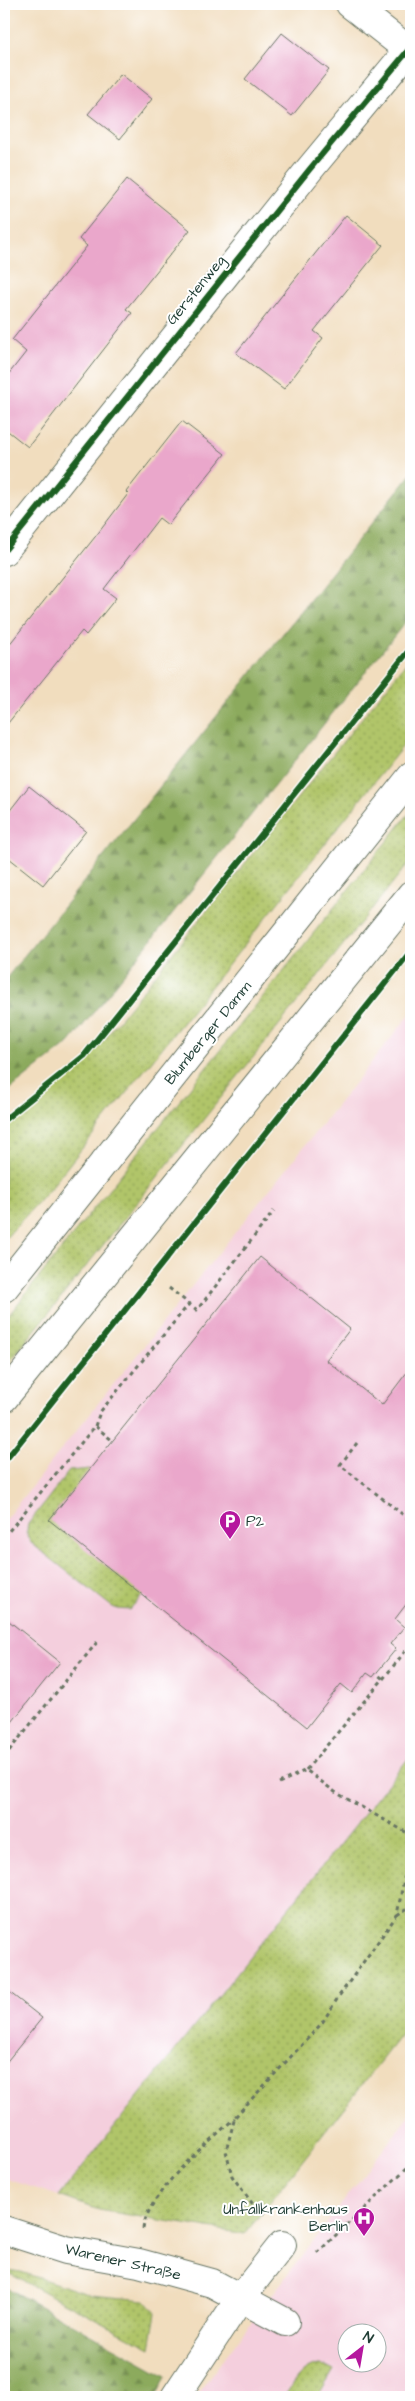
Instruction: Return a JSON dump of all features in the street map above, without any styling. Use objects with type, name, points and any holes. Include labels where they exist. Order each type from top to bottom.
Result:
[{"type":"main road","points":[[350,4],[410,50]]},
{"type":"main road","name":"Gerstenweg","points":[[4,551],[309,170],[410,50]]},
{"type":"main road","name":"Blumberger Damm","points":[[4,1288],[411,777]]},
{"type":"main road","points":[[4,1398],[411,894]]},
{"type":"main road","name":"Warener Straße","points":[[4,2230],[66,2250],[140,2263],[212,2283],[241,2297],[272,2317],[285,2322]]},
{"type":"main road","points":[[175,2397],[241,2297],[282,2245]]},
{"type":"path","points":[[169,1288],[197,1310],[274,1211]]},
{"type":"path","points":[[4,1537],[95,1426],[100,1412],[189,1304]]},
{"type":"path","points":[[95,1426],[113,1441]]},
{"type":"path","points":[[357,1443],[340,1464],[411,1521]]},
{"type":"path","points":[[4,1757],[98,1641]]},
{"type":"path","points":[[279,1783],[306,1770],[411,1644]]},
{"type":"path","points":[[376,1673],[383,1679]]},
{"type":"path","points":[[306,1770],[335,1792],[411,1835]]},
{"type":"path","points":[[397,1915],[406,1869],[411,1857]]},
{"type":"path","points":[[142,2237],[144,2222],[160,2193],[191,2158],[235,2117],[322,2023],[397,1915],[411,1906]]},
{"type":"path","points":[[235,2117],[226,2150],[232,2176],[252,2203],[267,2216]]},
{"type":"path","points":[[313,2258],[411,2164]]},
{"type":"shaded area","points":[[411,1013],[411,1755],[59,2196],[4,2178],[4,1521]]},
{"type":"shaded area","name":"Unfallkrankenhaus Berlin","points":[[411,2113],[411,2397],[195,2397],[237,2341]]},
{"type":"green space","points":[[411,474],[411,615],[69,1043],[4,1094],[4,981]]},
{"type":"green space","points":[[411,657],[411,736],[48,1191],[4,1240],[4,1128],[86,1061]]},
{"type":"green space","points":[[411,811],[411,860],[4,1369],[4,1321]]},
{"type":"green space","points":[[90,1469],[143,1595],[129,1610],[117,1609],[111,1606],[31,1543],[28,1536],[28,1524],[69,1471]]},
{"type":"green space","points":[[411,1755],[411,2022],[245,2234],[99,2210],[59,2196]]},
{"type":"green space","points":[[7,2270],[21,2272],[91,2295],[145,2300],[156,2313],[150,2348],[8,2273]]},
{"type":"green space","points":[[4,2286],[166,2376],[156,2397],[4,2397]]},
{"type":"green space","points":[[319,2365],[334,2370],[318,2397],[284,2397],[302,2373]]},
{"type":"building","points":[[282,33],[329,70],[292,116],[245,79]]},
{"type":"building","points":[[121,74],[152,99],[120,139],[88,114]]},
{"type":"building","points":[[127,179],[190,230],[126,309],[132,313],[28,447],[4,428],[4,380],[26,352],[12,340],[87,246],[79,239]]},
{"type":"building","points":[[346,215],[383,245],[314,331],[323,338],[284,389],[236,353]]},
{"type":"building","points":[[182,421],[225,454],[168,525],[159,518],[104,589],[116,598],[86,635],[82,631],[4,728],[4,651],[99,532],[128,494],[126,492]]},
{"type":"building","points":[[29,786],[86,831],[43,885],[4,854],[4,818]]},
{"type":"building","name":"P2","points":[[260,1257],[350,1329],[326,1360],[382,1405],[411,1367],[411,1598],[395,1619],[404,1627],[390,1644],[396,1649],[373,1677],[367,1673],[352,1693],[341,1684],[307,1727],[49,1520]]},
{"type":"building","points":[[4,1617],[60,1662],[4,1732]]},
{"type":"building","points":[[4,1988],[42,2018],[4,2065]]},
{"type":"cycle path","points":[[4,551],[309,170],[411,47]]},
{"type":"cycle path","points":[[4,1120],[84,1056],[411,648]]},
{"type":"cycle path","points":[[4,1462],[411,951]]},
{"type":"place","name":"P2","points":[[230,1540]]},
{"type":"place","name":"Unfallkrankenhaus Berlin","points":[[364,2237]]}]
